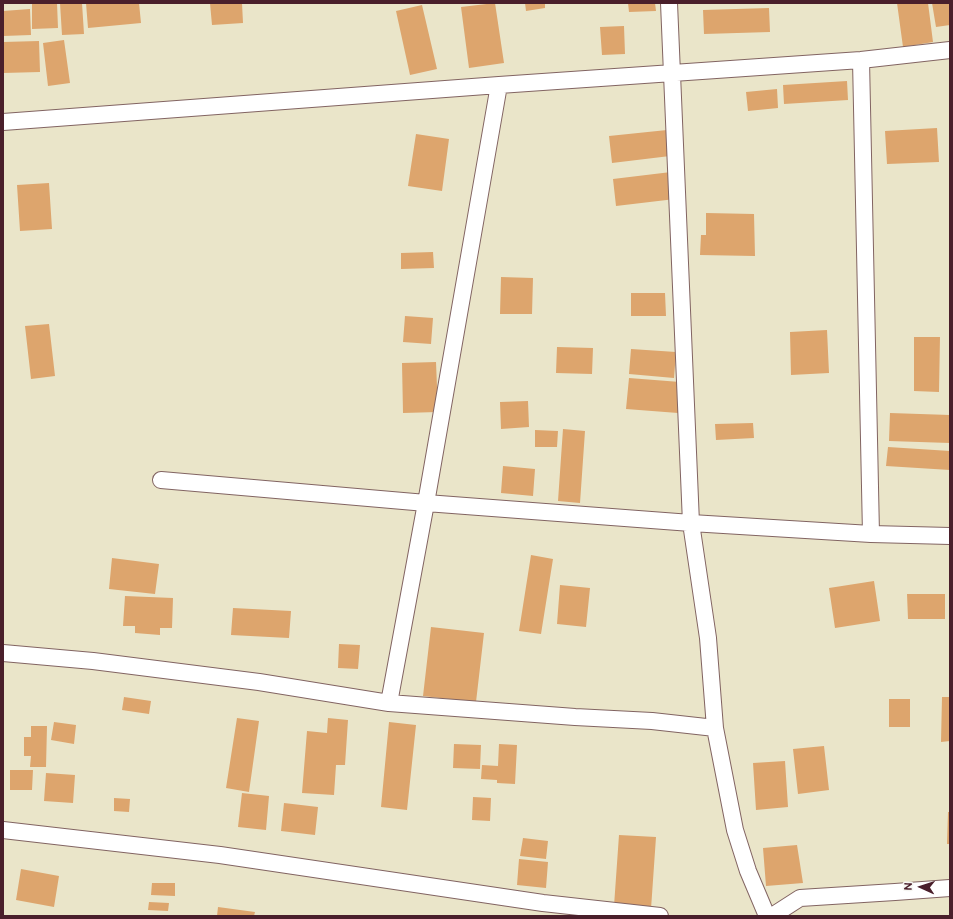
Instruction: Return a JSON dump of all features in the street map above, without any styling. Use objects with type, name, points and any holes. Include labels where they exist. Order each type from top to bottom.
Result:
[{"type":"street","points":[[669,3],[691,524],[708,638],[715,728],[735,830],[748,871],[767,916]]},
{"type":"street","points":[[3,122],[861,60],[950,50]]},
{"type":"street","points":[[861,60],[871,534]]},
{"type":"street","points":[[389,703],[426,503],[499,85]]},
{"type":"street","points":[[161,480],[691,524],[871,534],[950,536]]},
{"type":"street","points":[[3,653],[93,661],[259,682],[389,703],[652,721],[715,728]]},
{"type":"street","points":[[3,830],[220,855],[542,909],[660,916]]},
{"type":"street","points":[[772,916],[800,898],[950,888]]},
{"type":"building","points":[[32,3],[57,3],[58,28],[32,29]]},
{"type":"building","points":[[60,3],[82,3],[84,34],[62,35]]},
{"type":"building","points":[[86,3],[139,3],[141,23],[88,28]]},
{"type":"building","points":[[210,3],[242,3],[243,23],[212,25]]},
{"type":"building","points":[[495,3],[504,63],[469,68],[461,7]]},
{"type":"building","points":[[525,3],[545,3],[545,8],[526,11]]},
{"type":"building","points":[[628,3],[655,3],[656,11],[629,12]]},
{"type":"building","points":[[897,3],[928,3],[933,42],[903,47]]},
{"type":"building","points":[[932,3],[950,3],[950,25],[936,27]]},
{"type":"building","points":[[422,5],[437,69],[410,75],[396,11]]},
{"type":"building","points":[[769,8],[770,32],[704,34],[703,10]]},
{"type":"building","points":[[30,9],[31,35],[3,36],[3,11]]},
{"type":"building","points":[[624,26],[625,54],[602,55],[600,27]]},
{"type":"building","points":[[64,40],[70,83],[48,86],[43,43]]},
{"type":"building","points":[[39,41],[40,72],[3,73],[3,42]]},
{"type":"building","points":[[847,81],[848,100],[784,104],[783,85]]},
{"type":"building","points":[[777,89],[778,108],[748,111],[746,92]]},
{"type":"building","points":[[937,128],[939,162],[887,164],[885,131]]},
{"type":"building","points":[[667,130],[670,156],[612,163],[609,136]]},
{"type":"building","points":[[416,134],[449,139],[442,191],[408,186]]},
{"type":"building","points":[[671,172],[675,199],[616,206],[613,179]]},
{"type":"building","points":[[49,183],[52,229],[20,231],[17,185]]},
{"type":"building","points":[[706,213],[754,214],[755,256],[700,255],[701,235],[706,235]]},
{"type":"building","points":[[433,252],[434,268],[401,269],[401,253]]},
{"type":"building","points":[[501,277],[533,278],[532,314],[500,314]]},
{"type":"building","points":[[631,293],[665,293],[666,316],[631,316]]},
{"type":"building","points":[[405,316],[433,318],[431,344],[403,342]]},
{"type":"building","points":[[49,324],[55,376],[31,379],[25,326]]},
{"type":"building","points":[[827,330],[829,373],[791,375],[790,332]]},
{"type":"building","points":[[914,337],[940,337],[939,392],[914,391]]},
{"type":"building","points":[[557,347],[593,348],[592,374],[556,373]]},
{"type":"building","points":[[631,349],[676,352],[674,378],[629,374]]},
{"type":"building","points":[[436,362],[438,412],[403,413],[402,363]]},
{"type":"building","points":[[629,378],[680,382],[678,413],[626,409]]},
{"type":"building","points":[[528,401],[529,427],[501,429],[500,402]]},
{"type":"building","points":[[890,413],[950,415],[950,443],[889,441]]},
{"type":"building","points":[[753,423],[754,438],[716,440],[715,424]]},
{"type":"building","points":[[563,429],[585,431],[580,503],[558,501]]},
{"type":"building","points":[[535,430],[558,431],[557,447],[535,447]]},
{"type":"building","points":[[888,447],[950,451],[950,470],[886,466]]},
{"type":"building","points":[[503,466],[535,469],[533,496],[501,493]]},
{"type":"building","points":[[531,555],[553,559],[541,634],[519,631]]},
{"type":"building","points":[[112,558],[159,564],[155,594],[109,589]]},
{"type":"building","points":[[874,581],[880,621],[835,628],[829,588]]},
{"type":"building","points":[[560,585],[590,588],[586,627],[557,624]]},
{"type":"building","points":[[907,594],[945,594],[945,619],[908,619]]},
{"type":"building","points":[[125,596],[173,598],[172,628],[160,628],[160,635],[135,633],[135,626],[123,626]]},
{"type":"building","points":[[233,608],[291,611],[289,638],[231,635]]},
{"type":"building","points":[[431,627],[484,633],[476,702],[423,696]]},
{"type":"building","points":[[339,644],[360,645],[358,669],[338,668]]},
{"type":"building","points":[[124,697],[151,701],[149,714],[122,710]]},
{"type":"building","points":[[942,697],[950,697],[950,741],[941,742]]},
{"type":"building","points":[[889,699],[910,699],[910,727],[889,727]]},
{"type":"building","points":[[237,718],[259,721],[249,792],[226,788]]},
{"type":"building","points":[[328,718],[348,720],[345,765],[336,765],[334,795],[302,793],[307,731],[327,733]]},
{"type":"building","points":[[54,722],[76,725],[74,744],[51,740]]},
{"type":"building","points":[[389,722],[416,725],[407,810],[381,807]]},
{"type":"building","points":[[31,726],[47,726],[46,767],[30,767],[31,756],[24,756],[24,737],[31,737]]},
{"type":"building","points":[[454,744],[481,745],[480,769],[453,768]]},
{"type":"building","points":[[499,744],[517,745],[515,784],[497,783],[497,780],[481,779],[482,765],[498,766]]},
{"type":"building","points":[[824,746],[829,790],[798,794],[793,749]]},
{"type":"building","points":[[785,761],[788,807],[756,810],[753,763]]},
{"type":"building","points":[[10,770],[33,770],[32,790],[10,790]]},
{"type":"building","points":[[46,773],[75,775],[73,803],[44,801]]},
{"type":"building","points":[[242,793],[269,796],[266,830],[238,827]]},
{"type":"building","points":[[473,797],[491,798],[490,821],[472,820]]},
{"type":"building","points":[[114,798],[130,799],[129,812],[114,811]]},
{"type":"building","points":[[284,803],[318,807],[315,835],[281,831]]},
{"type":"building","points":[[948,812],[950,812],[950,844],[947,844]]},
{"type":"building","points":[[619,835],[656,837],[651,909],[614,906]]},
{"type":"building","points":[[523,838],[548,841],[546,859],[520,856]]},
{"type":"building","points":[[797,845],[803,883],[766,886],[763,848]]},
{"type":"building","points":[[519,859],[548,862],[546,888],[517,885]]},
{"type":"building","points":[[21,869],[59,876],[54,907],[16,900]]},
{"type":"building","points":[[152,883],[175,883],[175,896],[151,895]]},
{"type":"building","points":[[149,902],[169,903],[168,911],[148,910]]},
{"type":"building","points":[[218,907],[255,912],[254,916],[217,916]]}]
